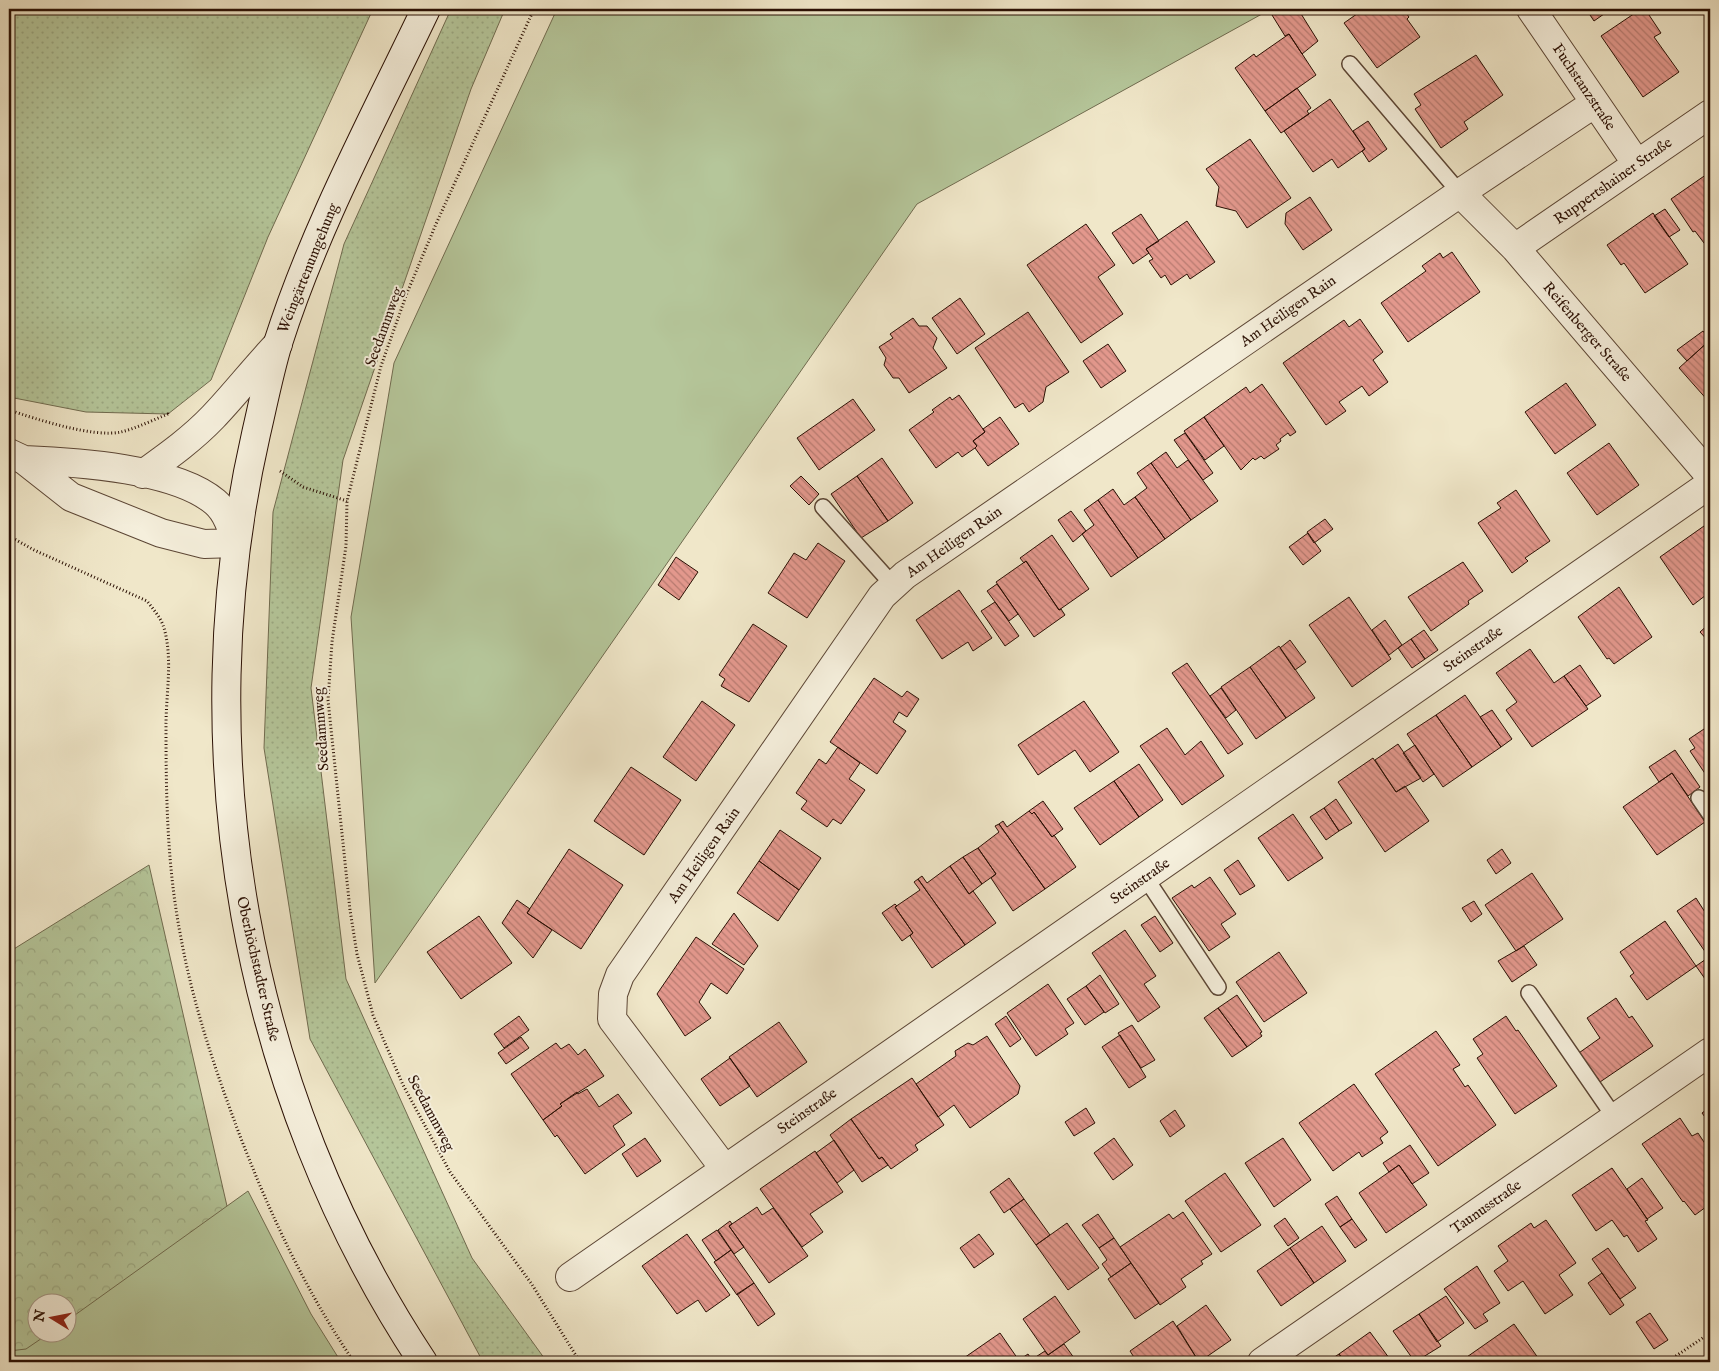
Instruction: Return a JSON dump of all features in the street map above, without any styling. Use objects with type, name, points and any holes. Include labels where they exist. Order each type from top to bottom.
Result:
[{"type":"street","name":"Weingärtenumgehung","points":[[236,542],[248,467],[278,344],[318,238],[426,9]]},
{"type":"street","name":"Fuchstanzstraße","points":[[1531,9],[1637,164]]},
{"type":"street","points":[[1460,193],[1596,103]]},
{"type":"street","name":"Ruppertshainer Straße","points":[[1516,248],[1710,114]]},
{"type":"street","name":"Reifenberger Straße","points":[[1460,193],[1516,248],[1710,476]]},
{"type":"street","name":"Am Heiligen Rain","points":[[724,1168],[612,1019],[613,994],[620,975],[882,596],[893,585],[1460,193]]},
{"type":"street","points":[[143,474],[186,442],[213,416],[245,378],[278,344]]},
{"type":"street","name":"Oberhöchstadter Straße","points":[[16,457],[82,463],[179,482],[216,502],[230,523],[236,542],[227,627],[225,711],[229,795],[238,879],[254,962],[275,1044],[302,1124],[334,1202],[372,1277],[423,1362]]},
{"type":"street","name":"Oberhöchstadter Straße","points":[[16,457],[72,497],[152,530],[180,540],[204,544],[236,542]]},
{"type":"street","name":"Steinstraße","points":[[570,1277],[724,1168],[1710,484]]},
{"type":"street","name":"Taunusstraße","points":[[1262,1362],[1710,1052]]},
{"type":"lane","points":[[1350,64],[1460,193]]},
{"type":"lane","points":[[823,507],[893,585]]},
{"type":"lane","points":[[1699,798],[1710,814]]},
{"type":"lane","points":[[1145,877],[1218,987]]},
{"type":"lane","points":[[1529,993],[1615,1118]]},
{"type":"path","name":"Seedammweg","points":[[534,9],[488,108],[407,293],[381,366],[347,501],[346,546],[332,642],[328,700],[350,910],[357,954],[373,1014],[403,1085],[450,1172],[531,1283],[580,1362]]},
{"type":"path","points":[[279,470],[303,487],[347,501]]},
{"type":"path","points":[[9,536],[51,558],[134,593],[148,601],[158,614],[164,629],[167,658],[166,803],[168,848],[172,894],[190,982],[218,1077],[270,1207],[324,1318],[354,1362]]},
{"type":"path","points":[[1667,1362],[1710,1333]]},
{"type":"green space","points":[[9,9],[373,9],[268,237],[211,380],[168,414],[86,412],[9,397]]},
{"type":"green space","points":[[451,9],[505,9],[471,89],[343,460],[311,688],[346,979],[472,1258],[547,1362],[483,1362],[310,1039],[264,748],[273,512],[344,244]]},
{"type":"green space","points":[[557,9],[1271,9],[917,204],[375,983],[351,617],[394,363]]},
{"type":"green space","points":[[149,865],[232,1228],[305,1362],[9,1362],[9,952]]},
{"type":"green space","points":[[248,1191],[311,1314],[341,1362],[9,1362],[9,1351],[26,1349],[33,1344],[78,1344],[78,1313]]},
{"type":"building","points":[[1282,9],[1298,9],[1318,41],[1302,54],[1289,34],[1285,36],[1272,15]]},
{"type":"building","points":[[1364,9],[1403,9],[1409,17],[1407,19],[1420,37],[1377,68],[1344,23]]},
{"type":"building","points":[[1586,9],[1611,9],[1594,21]]},
{"type":"building","points":[[1641,9],[1645,9],[1661,33],[1654,37],[1679,72],[1643,97],[1601,36]]},
{"type":"building","points":[[1289,34],[1316,75],[1265,111],[1235,68],[1254,54],[1256,57]]},
{"type":"building","points":[[1476,55],[1503,95],[1464,122],[1468,129],[1441,148],[1415,109],[1421,105],[1414,94]]},
{"type":"building","points":[[1297,88],[1311,108],[1307,111],[1309,114],[1281,133],[1265,111]]},
{"type":"building","points":[[1330,99],[1365,149],[1338,168],[1332,159],[1313,172],[1284,131]]},
{"type":"building","points":[[1368,121],[1387,149],[1369,162],[1362,151],[1365,149],[1353,131]]},
{"type":"building","points":[[1250,139],[1291,198],[1247,228],[1236,211],[1216,206],[1219,187],[1206,169]]},
{"type":"building","points":[[1710,172],[1710,244],[1707,247],[1695,231],[1693,232],[1671,199]]},
{"type":"building","points":[[1310,197],[1332,230],[1303,250],[1285,224],[1286,213]]},
{"type":"building","points":[[1665,209],[1680,230],[1669,237],[1654,216]]},
{"type":"building","points":[[1653,213],[1688,264],[1645,293],[1624,263],[1621,265],[1607,245]]},
{"type":"building","points":[[1141,214],[1159,241],[1146,249],[1149,253],[1133,264],[1112,233]]},
{"type":"building","points":[[1187,221],[1215,262],[1190,279],[1187,274],[1171,285],[1165,275],[1161,278],[1149,261],[1153,259],[1146,249]]},
{"type":"building","points":[[1086,224],[1115,265],[1098,277],[1123,314],[1081,343],[1027,265]]},
{"type":"building","points":[[1452,252],[1480,292],[1408,342],[1381,303],[1426,271],[1422,266],[1440,253],[1443,258]]},
{"type":"building","points":[[960,298],[985,334],[957,354],[932,318]]},
{"type":"building","points":[[1028,312],[1069,372],[1046,387],[1043,402],[1029,412],[1023,403],[1015,408],[975,348]]},
{"type":"building","points":[[913,318],[919,326],[927,326],[937,338],[933,348],[947,368],[909,393],[899,378],[893,378],[884,365],[886,358],[879,347],[893,338],[890,334]]},
{"type":"building","points":[[1360,319],[1383,352],[1373,360],[1388,382],[1369,396],[1362,386],[1339,402],[1346,411],[1326,425],[1283,363],[1344,320],[1349,327]]},
{"type":"building","points":[[1703,331],[1710,340],[1687,361],[1677,350]]},
{"type":"building","points":[[1710,340],[1710,403],[1679,368]]},
{"type":"building","points":[[1108,344],[1126,371],[1101,388],[1083,361]]},
{"type":"building","points":[[1566,383],[1596,425],[1555,454],[1525,412]]},
{"type":"building","points":[[1262,384],[1296,432],[1290,436],[1288,433],[1280,439],[1281,441],[1276,445],[1279,449],[1264,459],[1261,456],[1255,460],[1253,458],[1241,470],[1204,417],[1246,387],[1250,393]]},
{"type":"building","points":[[959,395],[985,432],[973,441],[977,446],[975,448],[962,457],[958,452],[936,468],[909,430],[934,412],[932,410],[950,397],[952,400]]},
{"type":"building","points":[[853,399],[875,430],[819,470],[797,438]]},
{"type":"building","points":[[1000,417],[1019,444],[988,466],[975,448],[977,446],[973,441],[985,432],[983,429]]},
{"type":"building","points":[[1204,417],[1224,446],[1205,460],[1184,431]]},
{"type":"building","points":[[1185,433],[1213,473],[1203,480],[1174,440]]},
{"type":"building","points":[[1609,443],[1639,485],[1597,515],[1567,473]]},
{"type":"building","points":[[1166,452],[1177,468],[1188,460],[1218,501],[1191,520],[1151,463]]},
{"type":"building","points":[[882,458],[913,503],[888,521],[857,476]]},
{"type":"building","points":[[1151,463],[1191,520],[1165,539],[1135,497],[1147,488],[1137,473]]},
{"type":"building","points":[[801,476],[819,494],[809,505],[790,486]]},
{"type":"building","points":[[857,476],[888,521],[861,538],[831,494]]},
{"type":"building","points":[[1113,489],[1124,505],[1135,497],[1165,539],[1138,558],[1098,500]]},
{"type":"building","points":[[1516,490],[1550,541],[1525,558],[1528,561],[1512,573],[1478,523],[1501,508],[1497,503]]},
{"type":"building","points":[[1098,500],[1138,558],[1111,577],[1082,534],[1094,525],[1084,510]]},
{"type":"building","points":[[1071,511],[1086,531],[1073,542],[1058,520]]},
{"type":"building","points":[[1325,519],[1333,529],[1314,543],[1307,532]]},
{"type":"building","points":[[1704,526],[1710,535],[1710,592],[1693,605],[1660,557]]},
{"type":"building","points":[[1308,533],[1321,551],[1303,565],[1289,547]]},
{"type":"building","points":[[1052,535],[1089,589],[1059,610],[1026,561],[1024,563],[1020,558]]},
{"type":"building","points":[[818,543],[845,561],[807,618],[768,593],[794,553],[806,560]]},
{"type":"building","points":[[676,557],[698,572],[679,600],[658,585]]},
{"type":"building","points":[[1026,561],[1059,610],[1061,609],[1065,615],[1034,637],[996,582]]},
{"type":"building","points":[[1463,562],[1483,591],[1468,601],[1469,604],[1431,631],[1408,597]]},
{"type":"building","points":[[997,584],[1018,614],[1009,621],[987,591]]},
{"type":"building","points":[[1619,587],[1652,637],[1614,664],[1609,658],[1607,659],[1578,617]]},
{"type":"building","points":[[959,590],[992,638],[973,651],[968,642],[942,659],[916,620]]},
{"type":"building","points":[[1349,597],[1391,659],[1352,687],[1309,625]]},
{"type":"building","points":[[995,602],[1019,636],[1005,646],[981,611]]},
{"type":"building","points":[[1385,620],[1402,645],[1389,655],[1372,630]]},
{"type":"building","points":[[1710,623],[1710,643],[1700,632]]},
{"type":"building","points":[[753,624],[787,646],[749,702],[721,686],[725,679],[719,675]]},
{"type":"building","points":[[1424,630],[1438,650],[1425,659],[1411,639]]},
{"type":"building","points":[[1411,639],[1425,659],[1412,668],[1398,648]]},
{"type":"building","points":[[1290,640],[1306,662],[1295,670],[1280,648]]},
{"type":"building","points":[[1279,646],[1315,698],[1286,718],[1250,667]]},
{"type":"building","points":[[1530,649],[1554,683],[1564,676],[1588,709],[1532,747],[1506,710],[1517,702],[1496,673]]},
{"type":"building","points":[[1187,663],[1243,744],[1228,754],[1172,673]]},
{"type":"building","points":[[1580,665],[1601,696],[1586,706],[1564,676]]},
{"type":"building","points":[[1250,667],[1286,718],[1256,739],[1221,687]]},
{"type":"building","points":[[874,678],[902,697],[907,691],[919,699],[907,717],[899,712],[893,722],[906,731],[877,774],[830,742]]},
{"type":"building","points":[[1221,688],[1236,710],[1226,718],[1210,696]]},
{"type":"building","points":[[1465,695],[1501,747],[1472,767],[1436,715]]},
{"type":"building","points":[[702,701],[735,725],[696,781],[663,757]]},
{"type":"building","points":[[1084,701],[1119,752],[1090,772],[1075,750],[1038,775],[1018,745]]},
{"type":"building","points":[[1492,710],[1512,739],[1501,747],[1480,717]]},
{"type":"building","points":[[1436,715],[1472,767],[1443,787],[1407,734]]},
{"type":"building","points":[[1710,725],[1710,781],[1690,751],[1695,748],[1689,739]]},
{"type":"building","points":[[1167,728],[1185,755],[1201,741],[1224,776],[1182,805],[1140,746]]},
{"type":"building","points":[[1398,744],[1421,778],[1396,792],[1375,760]]},
{"type":"building","points":[[1415,745],[1434,774],[1423,782],[1403,753]]},
{"type":"building","points":[[838,747],[860,763],[849,779],[865,790],[841,824],[833,819],[827,827],[801,809],[807,801],[796,793],[819,759],[826,764]]},
{"type":"building","points":[[1675,750],[1700,787],[1688,796],[1672,773],[1659,782],[1649,767]]},
{"type":"building","points":[[1373,758],[1396,792],[1405,786],[1429,821],[1385,852],[1338,782]]},
{"type":"building","points":[[1139,764],[1163,800],[1139,817],[1114,781]]},
{"type":"building","points":[[631,767],[681,800],[644,855],[594,821]]},
{"type":"building","points":[[1672,773],[1705,822],[1657,855],[1623,807]]},
{"type":"building","points":[[1114,781],[1139,817],[1100,845],[1074,808]]},
{"type":"building","points":[[1336,799],[1352,823],[1339,831],[1324,808]]},
{"type":"building","points":[[1043,801],[1063,829],[1052,837],[1034,812],[1032,814],[1029,811]]},
{"type":"building","points":[[1324,808],[1339,831],[1326,840],[1310,817]]},
{"type":"building","points":[[1029,811],[1032,814],[1034,812],[1052,837],[1054,835],[1076,867],[1045,889],[999,824],[1003,821],[1007,827]]},
{"type":"building","points":[[1293,814],[1323,858],[1288,881],[1258,838]]},
{"type":"building","points":[[999,824],[1045,889],[1013,911],[991,878],[996,874],[978,848],[999,832],[995,826]]},
{"type":"building","points":[[780,830],[821,858],[799,890],[759,861]]},
{"type":"building","points":[[978,848],[996,874],[982,884],[963,857]]},
{"type":"building","points":[[569,849],[623,885],[581,949],[527,913]]},
{"type":"building","points":[[1502,849],[1511,863],[1496,874],[1487,860]]},
{"type":"building","points":[[963,857],[982,884],[969,894],[950,866]]},
{"type":"building","points":[[1238,860],[1255,886],[1240,895],[1224,870]]},
{"type":"building","points":[[759,861],[799,890],[778,921],[737,893]]},
{"type":"building","points":[[950,866],[969,894],[973,891],[996,923],[965,945],[918,879],[922,876],[927,883]]},
{"type":"building","points":[[1532,873],[1563,919],[1516,951],[1485,905]]},
{"type":"building","points":[[1210,877],[1236,914],[1221,924],[1230,937],[1209,951],[1172,898],[1192,885],[1194,888]]},
{"type":"building","points":[[918,879],[965,945],[932,968],[910,936],[913,933],[895,907],[920,890],[914,882]]},
{"type":"building","points":[[1696,898],[1710,920],[1710,951],[1706,953],[1677,911]]},
{"type":"building","points":[[517,900],[530,909],[527,913],[552,930],[533,958],[502,923]]},
{"type":"building","points":[[1474,901],[1482,914],[1471,922],[1462,908]]},
{"type":"building","points":[[895,904],[897,906],[895,907],[913,933],[902,941],[882,913]]},
{"type":"building","points":[[734,913],[758,946],[744,965],[712,944]]},
{"type":"building","points":[[479,916],[512,963],[461,999],[427,952]]},
{"type":"building","points":[[1155,916],[1173,943],[1160,952],[1141,925]]},
{"type":"building","points":[[1665,921],[1696,966],[1647,1000],[1630,976],[1634,973],[1620,952]]},
{"type":"building","points":[[1125,930],[1156,976],[1144,984],[1160,1007],[1138,1022],[1092,953]]},
{"type":"building","points":[[696,937],[744,969],[727,994],[711,983],[699,1002],[711,1018],[685,1036],[657,994]]},
{"type":"building","points":[[1524,946],[1537,965],[1512,982],[1498,961]]},
{"type":"building","points":[[1279,952],[1307,993],[1264,1022],[1236,982]]},
{"type":"building","points":[[1709,957],[1710,959],[1710,986],[1696,966]]},
{"type":"building","points":[[1100,975],[1119,1004],[1105,1013],[1086,986]]},
{"type":"building","points":[[1048,984],[1074,1023],[1065,1029],[1068,1034],[1036,1056],[1007,1013]]},
{"type":"building","points":[[1086,986],[1104,1012],[1085,1025],[1067,999]]},
{"type":"building","points":[[1237,995],[1262,1032],[1260,1033],[1262,1036],[1247,1047],[1218,1008]]},
{"type":"building","points":[[1616,998],[1629,1018],[1632,1016],[1653,1046],[1600,1082],[1597,1077],[1594,1080],[1576,1055],[1600,1038],[1587,1018]]},
{"type":"building","points":[[1218,1008],[1247,1047],[1232,1057],[1204,1018]]},
{"type":"building","points":[[519,1016],[529,1030],[504,1048],[494,1034]]},
{"type":"building","points":[[1006,1016],[1021,1039],[1010,1047],[995,1024]]},
{"type":"building","points":[[1506,1016],[1557,1086],[1515,1114],[1477,1058],[1483,1054],[1473,1039]]},
{"type":"building","points":[[779,1022],[807,1062],[757,1097],[729,1057]]},
{"type":"building","points":[[1132,1025],[1155,1060],[1141,1068],[1118,1033]]},
{"type":"building","points":[[1436,1031],[1460,1065],[1453,1069],[1465,1087],[1468,1085],[1496,1125],[1438,1166],[1375,1074]]},
{"type":"building","points":[[1120,1035],[1146,1077],[1129,1088],[1102,1047]]},
{"type":"building","points":[[987,1036],[1020,1086],[1018,1094],[970,1128],[954,1105],[938,1117],[916,1084],[956,1056],[955,1051],[968,1043],[973,1045]]},
{"type":"building","points":[[521,1037],[529,1048],[506,1064],[498,1053]]},
{"type":"building","points":[[556,1043],[561,1049],[569,1044],[578,1055],[585,1049],[604,1076],[560,1104],[562,1106],[543,1120],[511,1074]]},
{"type":"building","points":[[730,1058],[750,1086],[720,1106],[701,1079]]},
{"type":"building","points":[[912,1078],[944,1125],[915,1145],[918,1150],[891,1169],[882,1157],[879,1159],[851,1119]]},
{"type":"building","points":[[1354,1084],[1388,1132],[1380,1138],[1383,1143],[1362,1157],[1359,1152],[1333,1171],[1299,1123]]},
{"type":"building","points":[[587,1089],[599,1107],[618,1094],[632,1113],[613,1126],[625,1145],[585,1174],[557,1135],[555,1137],[543,1120],[562,1106],[560,1104],[577,1092],[578,1094]]},
{"type":"building","points":[[1710,1107],[1710,1124],[1702,1113]]},
{"type":"building","points":[[1086,1108],[1095,1123],[1074,1136],[1065,1122]]},
{"type":"building","points":[[1175,1110],[1185,1126],[1170,1137],[1160,1121]]},
{"type":"building","points":[[1680,1118],[1692,1136],[1698,1133],[1710,1151],[1710,1155],[1707,1157],[1710,1162],[1710,1204],[1695,1215],[1683,1202],[1642,1144]]},
{"type":"building","points":[[851,1119],[879,1159],[882,1157],[888,1165],[862,1182],[830,1135]]},
{"type":"building","points":[[645,1138],[661,1161],[637,1177],[622,1154]]},
{"type":"building","points":[[1114,1138],[1133,1165],[1113,1180],[1094,1153]]},
{"type":"building","points":[[1283,1138],[1311,1180],[1274,1207],[1245,1163]]},
{"type":"building","points":[[834,1140],[854,1170],[837,1183],[816,1153]]},
{"type":"building","points":[[1410,1145],[1429,1173],[1412,1184],[1399,1165],[1389,1172],[1383,1163]]},
{"type":"building","points":[[815,1151],[843,1192],[810,1214],[823,1232],[802,1247],[760,1189]]},
{"type":"building","points":[[1399,1165],[1427,1205],[1386,1233],[1359,1193]]},
{"type":"building","points":[[1612,1168],[1648,1220],[1645,1221],[1657,1239],[1638,1252],[1627,1235],[1624,1237],[1612,1220],[1596,1231],[1572,1195]]},
{"type":"building","points":[[1225,1173],[1261,1225],[1221,1252],[1185,1201]]},
{"type":"building","points":[[1009,1178],[1024,1199],[1004,1213],[990,1192]]},
{"type":"building","points":[[1642,1178],[1663,1208],[1647,1219],[1627,1189]]},
{"type":"building","points":[[1337,1196],[1352,1219],[1340,1227],[1325,1204]]},
{"type":"building","points":[[1024,1199],[1050,1235],[1036,1245],[1010,1209]]},
{"type":"building","points":[[757,1207],[762,1215],[773,1208],[808,1256],[769,1283],[729,1226]]},
{"type":"building","points":[[1183,1212],[1212,1254],[1201,1261],[1203,1264],[1181,1279],[1186,1287],[1160,1305],[1120,1247],[1169,1214],[1173,1219]]},
{"type":"building","points":[[1098,1214],[1114,1238],[1099,1248],[1082,1225]]},
{"type":"building","points":[[1285,1218],[1299,1238],[1288,1246],[1274,1226]]},
{"type":"building","points":[[1352,1219],[1367,1240],[1355,1248],[1340,1227]]},
{"type":"building","points":[[1546,1220],[1576,1263],[1559,1275],[1573,1295],[1545,1314],[1523,1281],[1508,1291],[1494,1271],[1508,1261],[1498,1246],[1531,1223],[1534,1228]]},
{"type":"building","points":[[730,1221],[732,1224],[729,1226],[744,1247],[734,1254],[718,1230]]},
{"type":"building","points":[[1067,1223],[1099,1268],[1068,1290],[1036,1245]]},
{"type":"building","points":[[1322,1226],[1346,1261],[1314,1283],[1290,1248]]},
{"type":"building","points":[[717,1230],[731,1250],[716,1261],[702,1240]]},
{"type":"building","points":[[687,1234],[730,1295],[706,1312],[698,1300],[677,1314],[642,1266]]},
{"type":"building","points":[[979,1234],[994,1254],[974,1268],[960,1248]]},
{"type":"building","points":[[1114,1238],[1131,1263],[1111,1277],[1102,1264],[1107,1260],[1099,1248]]},
{"type":"building","points":[[1290,1248],[1314,1283],[1281,1306],[1257,1271]]},
{"type":"building","points":[[1608,1248],[1636,1288],[1620,1299],[1592,1259]]},
{"type":"building","points":[[731,1250],[754,1283],[737,1295],[714,1262]]},
{"type":"building","points":[[1131,1263],[1159,1303],[1135,1319],[1108,1279]]},
{"type":"building","points":[[1477,1266],[1500,1303],[1483,1314],[1488,1321],[1475,1329],[1444,1289]]},
{"type":"building","points":[[1602,1273],[1624,1305],[1610,1315],[1588,1283]]},
{"type":"building","points":[[754,1283],[775,1314],[758,1326],[737,1294]]},
{"type":"building","points":[[1055,1296],[1080,1332],[1048,1355],[1023,1319]]},
{"type":"building","points":[[1446,1296],[1464,1323],[1437,1342],[1419,1314]]},
{"type":"building","points":[[1206,1305],[1231,1340],[1199,1362],[1177,1326]]},
{"type":"building","points":[[1650,1313],[1668,1340],[1654,1349],[1636,1322]]},
{"type":"building","points":[[1419,1314],[1441,1346],[1415,1362],[1393,1331]]},
{"type":"building","points":[[1173,1321],[1199,1362],[1137,1362],[1130,1351]]},
{"type":"building","points":[[1514,1324],[1541,1362],[1466,1362],[1464,1359]]},
{"type":"building","points":[[1370,1332],[1392,1362],[1345,1362],[1339,1354]]},
{"type":"building","points":[[1000,1333],[1020,1362],[963,1362],[961,1360]]},
{"type":"building","points":[[1064,1344],[1077,1362],[1033,1362],[1031,1360],[1045,1351],[1048,1355]]},
{"type":"building","points":[[1028,1354],[1033,1362],[1020,1362],[1019,1360]]},
{"type":"building","points":[[1339,1354],[1345,1362],[1327,1362]]}]
